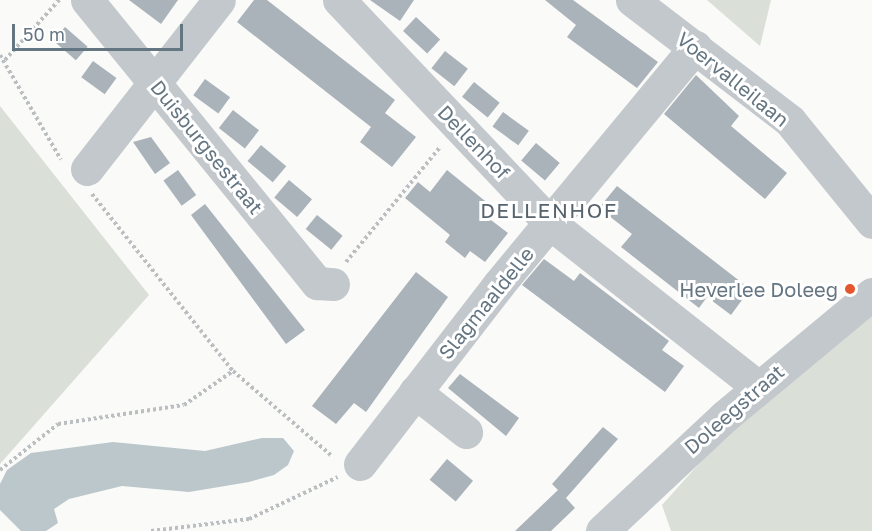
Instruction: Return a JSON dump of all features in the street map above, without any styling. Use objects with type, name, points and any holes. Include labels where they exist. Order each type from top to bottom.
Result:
[{"type":"street","name":"Duisburgsestraat","points":[[87,0],[317,283],[333,284]]},
{"type":"street","points":[[80,173],[219,0]]},
{"type":"street","name":"Dellenhof","points":[[339,0],[551,224],[758,387]]},
{"type":"street","name":"Voervalleilaan","points":[[632,0],[790,121],[872,222]]},
{"type":"street","name":"Slagmaaldelle","points":[[355,468],[695,47]]},
{"type":"street","name":"Doleegstraat","points":[[602,531],[758,387],[872,294]]},
{"type":"street","points":[[415,392],[466,432]]},
{"type":"path","points":[[5,60],[59,0]]},
{"type":"path","points":[[0,55],[5,60],[52,150],[80,173],[233,371],[355,468],[249,519],[151,531]]},
{"type":"path","points":[[333,284],[457,125]]},
{"type":"path","points":[[0,470],[58,424],[184,405],[233,371]]},
{"type":"shaded area","points":[[707,0],[771,0],[760,46]]},
{"type":"shaded area","points":[[0,106],[149,295],[0,464]]},
{"type":"shaded area","points":[[872,315],[872,531],[671,531],[662,505],[731,428]]},
{"type":"shaded area","points":[[262,438],[283,438],[294,451],[288,465],[274,475],[249,482],[189,492],[122,486],[69,499],[54,509],[58,523],[46,531],[21,531],[0,510],[0,484],[7,470],[31,453],[113,442],[205,451]]},
{"type":"building","points":[[129,0],[178,0],[161,24]]},
{"type":"building","points":[[254,0],[267,0],[395,100],[385,113],[416,137],[392,167],[360,142],[371,127],[237,22]]},
{"type":"building","points":[[370,0],[414,0],[400,21]]},
{"type":"building","points":[[545,0],[573,0],[658,62],[637,88],[567,37],[576,25]]},
{"type":"building","points":[[416,17],[440,40],[427,53],[403,31]]},
{"type":"building","points":[[65,27],[88,47],[76,60],[53,41]]},
{"type":"building","points":[[445,51],[468,69],[454,86],[431,68]]},
{"type":"building","points":[[93,61],[116,78],[105,94],[81,77]]},
{"type":"building","points":[[696,75],[739,116],[731,126],[787,173],[765,199],[664,114]]},
{"type":"building","points":[[205,79],[230,97],[218,113],[193,95]]},
{"type":"building","points":[[474,82],[500,103],[488,118],[462,97]]},
{"type":"building","points":[[233,110],[259,130],[245,148],[219,128]]},
{"type":"building","points":[[503,112],[529,131],[518,145],[492,127]]},
{"type":"building","points":[[151,137],[170,163],[155,174],[133,142]]},
{"type":"building","points":[[536,143],[560,163],[545,181],[521,161]]},
{"type":"building","points":[[261,145],[286,166],[273,182],[248,161]]},
{"type":"building","points":[[178,170],[196,195],[182,206],[163,181]]},
{"type":"building","points":[[447,170],[490,205],[483,214],[508,233],[485,262],[470,251],[465,258],[445,242],[450,235],[405,198],[418,182],[430,192]]},
{"type":"building","points":[[289,180],[312,199],[297,217],[274,198]]},
{"type":"building","points":[[617,186],[750,289],[731,315],[707,297],[699,308],[621,247],[632,234],[599,208]]},
{"type":"building","points":[[205,204],[305,330],[286,344],[191,215]]},
{"type":"building","points":[[317,215],[343,236],[331,250],[306,229]]},
{"type":"building","points":[[544,259],[574,281],[580,273],[669,341],[662,350],[684,366],[665,392],[522,285]]},
{"type":"building","points":[[416,272],[448,297],[366,412],[354,403],[336,424],[312,406]]},
{"type":"building","points":[[460,374],[519,418],[506,436],[448,388]]},
{"type":"building","points":[[603,427],[618,439],[566,498],[575,508],[551,531],[515,531],[558,490],[552,484]]},
{"type":"building","points":[[447,459],[473,481],[456,502],[430,480]]},
{"type":"place","name":"Heverlee Doleeg","points":[[850,289]]},
{"type":"district","name":"DELLENHOF","points":[[549,210]]}]
